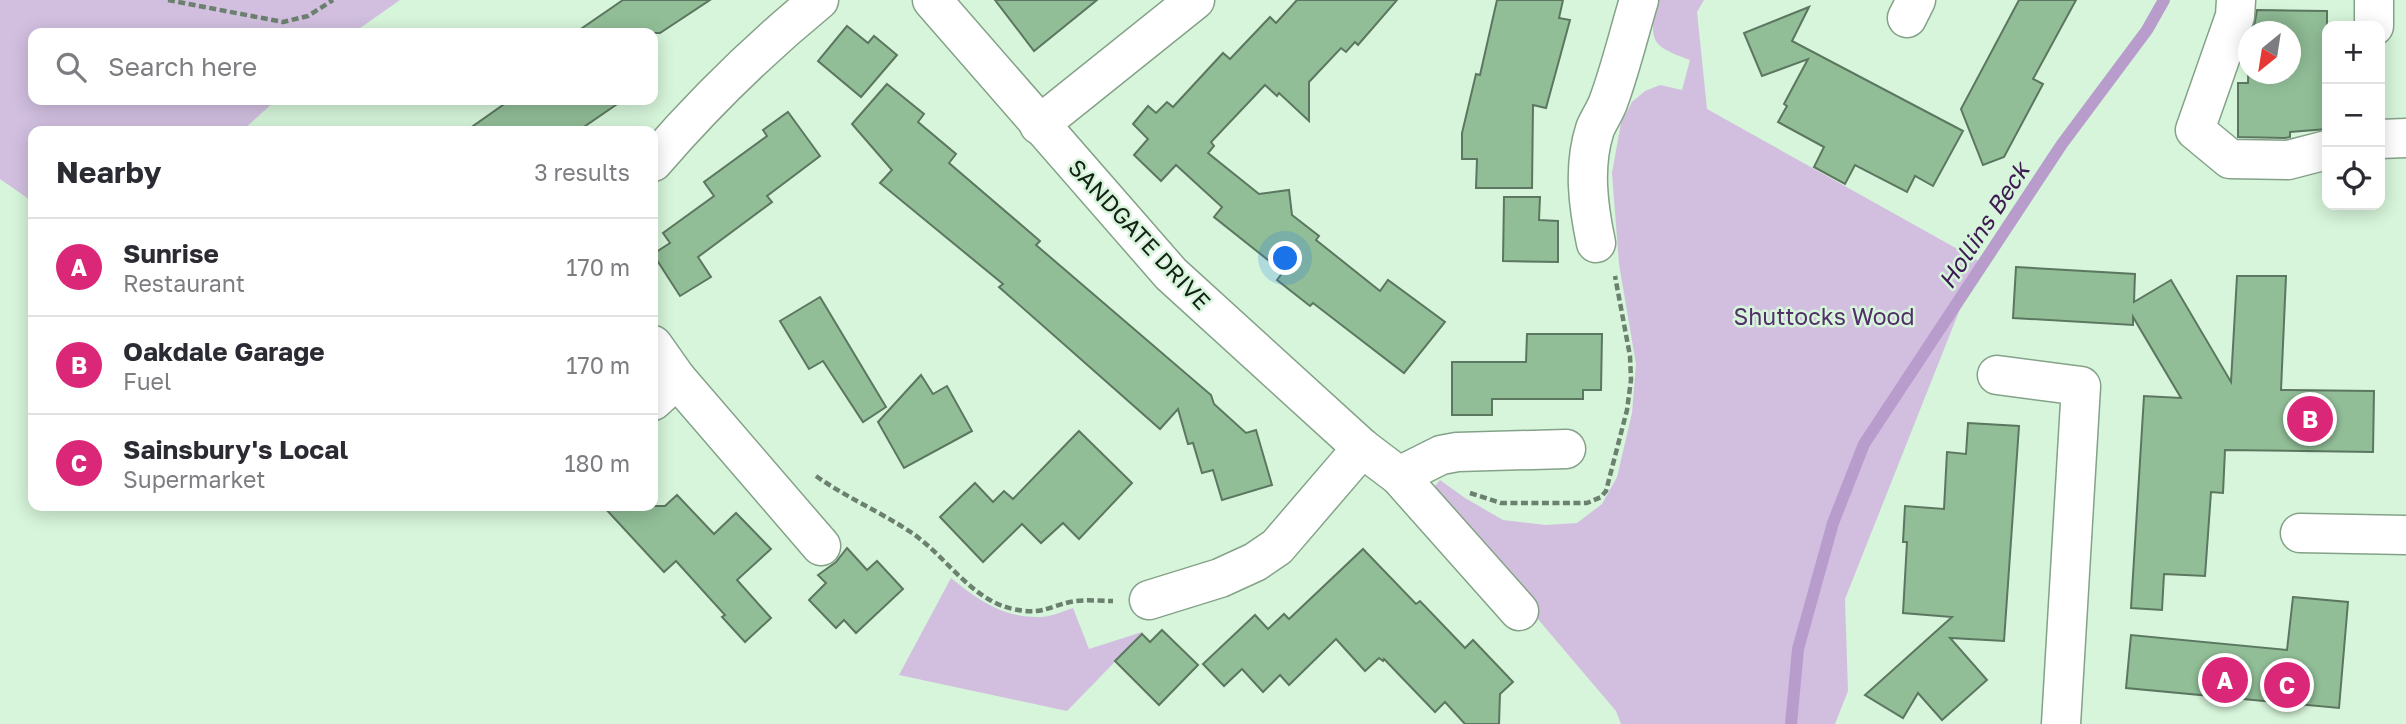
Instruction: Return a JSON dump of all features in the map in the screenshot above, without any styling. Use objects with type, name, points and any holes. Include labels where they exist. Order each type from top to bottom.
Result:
[{"type":"street","points":[[658,156],[743,65],[819,0]]},
{"type":"street","name":"SANDGATE DRIVE","points":[[932,0],[1171,274],[1363,448],[1413,469],[1519,611]]},
{"type":"street","points":[[1039,125],[1195,0]]},
{"type":"street","points":[[1605,256],[1588,195],[1589,156],[1596,128],[1609,101],[1639,0]]},
{"type":"street","points":[[2236,0],[2235,16],[2195,130],[2230,159],[2288,160],[2322,151]]},
{"type":"street","points":[[2374,0],[2374,21]]},
{"type":"street","points":[[2385,139],[2406,138]]},
{"type":"street","points":[[658,364],[665,390],[821,546]]},
{"type":"street","points":[[1997,375],[2081,386],[2061,724]]},
{"type":"street","points":[[1149,600],[1220,578],[1255,562],[1277,547],[1363,448]]},
{"type":"street","points":[[1413,469],[1441,455],[1457,452],[1566,449]]},
{"type":"street","points":[[2300,533],[2406,535]]},
{"type":"path","points":[[168,0],[283,22],[309,16],[333,0]]},
{"type":"path","points":[[1413,469],[1472,495],[1501,503],[1587,503],[1601,497],[1606,491],[1612,471],[1627,410],[1631,380],[1630,356],[1605,256]]},
{"type":"path","points":[[809,471],[842,495],[910,532],[935,550],[984,596],[1011,609],[1041,612],[1072,602],[1149,600]]},
{"type":"green space","points":[[0,0],[400,0],[360,28],[28,28],[28,105],[271,105],[247,126],[28,126],[28,199],[0,179]]},
{"type":"green space","name":"Shuttocks Wood","points":[[1657,0],[1704,0],[1697,12],[1707,109],[1979,261],[1845,599],[1848,691],[1835,724],[1621,724],[1616,711],[1430,492],[1440,480],[1503,520],[1546,525],[1577,523],[1602,504],[1617,477],[1632,413],[1636,364],[1619,264],[1612,173],[1621,123],[1632,102],[1645,91],[1660,85],[1682,90],[1690,60],[1667,50],[1656,40],[1653,25]]},
{"type":"green space","points":[[951,578],[981,600],[1014,614],[1044,617],[1073,608],[1089,649],[1142,634],[1067,711],[899,675]]},
{"type":"building","points":[[623,0],[710,0],[660,33],[658,28],[582,28]]},
{"type":"building","points":[[995,0],[1097,0],[1034,51]]},
{"type":"building","points":[[1297,0],[1397,0],[1358,45],[1355,42],[1346,52],[1341,48],[1309,82],[1309,121],[1279,93],[1277,96],[1265,85],[1211,142],[1214,146],[1208,153],[1259,194],[1289,190],[1292,215],[1319,236],[1316,240],[1380,291],[1388,280],[1445,322],[1404,373],[1313,303],[1310,306],[1277,280],[1283,272],[1214,217],[1222,207],[1176,165],[1161,181],[1134,155],[1148,139],[1133,124],[1148,106],[1156,113],[1167,102],[1173,107],[1223,53],[1230,59],[1270,17],[1276,23]]},
{"type":"building","points":[[1497,0],[1563,0],[1559,18],[1570,20],[1546,108],[1533,105],[1532,188],[1476,188],[1477,159],[1462,159],[1462,133],[1476,74],[1480,75]]},
{"type":"building","points":[[2019,0],[2076,0],[2033,79],[2043,84],[2004,157],[1983,165],[1961,109]]},
{"type":"building","points":[[1809,7],[1792,41],[1963,131],[1933,186],[1915,176],[1907,192],[1855,165],[1845,184],[1814,167],[1824,147],[1778,122],[1787,106],[1784,104],[1808,59],[1762,76],[1744,33]]},
{"type":"building","points":[[2257,10],[2327,11],[2327,21],[2322,21],[2322,129],[2290,132],[2290,137],[2285,138],[2238,137],[2238,84],[2301,84],[2301,21],[2255,21]]},
{"type":"building","points":[[847,26],[868,43],[874,36],[897,55],[861,97],[818,61]]},
{"type":"building","points":[[887,84],[924,114],[918,122],[956,154],[949,163],[1040,241],[1036,245],[1211,395],[1214,404],[1246,433],[1256,430],[1272,485],[1222,500],[1213,470],[1202,473],[1193,443],[1188,444],[1178,409],[1160,429],[999,287],[1003,284],[880,183],[892,170],[852,124]]},
{"type":"building","points":[[503,105],[616,105],[585,126],[473,126]]},
{"type":"building","points":[[788,112],[820,156],[767,196],[772,202],[698,257],[711,277],[680,296],[658,262],[658,251],[670,243],[663,233],[714,196],[704,182],[767,136],[763,130]]},
{"type":"building","points":[[1504,197],[1540,197],[1539,220],[1558,221],[1558,262],[1503,261]]},
{"type":"building","points":[[2016,267],[2135,274],[2134,302],[2171,280],[2231,382],[2237,276],[2286,276],[2281,390],[2374,391],[2373,452],[2225,450],[2223,493],[2211,492],[2205,576],[2164,574],[2162,610],[2131,608],[2144,396],[2181,398],[2133,317],[2133,325],[2013,318]]},
{"type":"building","points":[[820,297],[886,407],[863,422],[823,361],[809,369],[780,321]]},
{"type":"building","points":[[1527,334],[1602,334],[1601,390],[1583,390],[1583,399],[1492,399],[1492,415],[1452,415],[1452,362],[1526,362]]},
{"type":"building","points":[[921,375],[933,394],[947,386],[972,431],[904,468],[878,422]]},
{"type":"building","points":[[1968,423],[2019,426],[2004,641],[1950,638],[1987,680],[1942,720],[1918,693],[1903,718],[1865,695],[1952,617],[1903,613],[1907,542],[1903,542],[1905,506],[1944,509],[1947,452],[1966,454]]},
{"type":"building","points":[[1079,431],[1132,483],[1079,539],[1063,523],[1041,543],[1022,524],[983,562],[940,517],[975,483],[993,502],[1004,491],[1013,499]]},
{"type":"building","points":[[677,495],[714,534],[736,513],[771,549],[737,580],[771,618],[745,642],[722,617],[725,615],[676,561],[664,572],[608,511],[658,511],[658,506],[665,506]]},
{"type":"building","points":[[847,548],[867,570],[877,561],[903,589],[856,633],[844,620],[836,628],[809,600],[826,583],[818,575],[836,562]]},
{"type":"building","points":[[1363,549],[1416,604],[1420,601],[1465,648],[1473,640],[1513,682],[1500,694],[1499,724],[1465,724],[1445,702],[1435,712],[1384,659],[1383,661],[1379,658],[1365,671],[1336,639],[1289,685],[1280,675],[1263,692],[1242,669],[1224,686],[1203,664],[1255,615],[1268,629],[1284,614],[1289,619]]},
{"type":"building","points":[[2293,597],[2348,602],[2339,708],[2126,688],[2131,635],[2287,650]]},
{"type":"building","points":[[1162,630],[1198,665],[1159,705],[1115,661],[1142,634],[1150,642]]},
{"type":"waterway","name":"Hollins Beck","points":[[1791,724],[1798,649],[1833,523],[1864,444],[2062,144],[2147,30],[2164,0]]},
{"type":"place","name":"Oakdale Garage","points":[[2310,419]]},
{"type":"place","name":"Sunrise","points":[[2225,680]]},
{"type":"place","name":"Sainsbury's Local","points":[[2287,685]]}]
